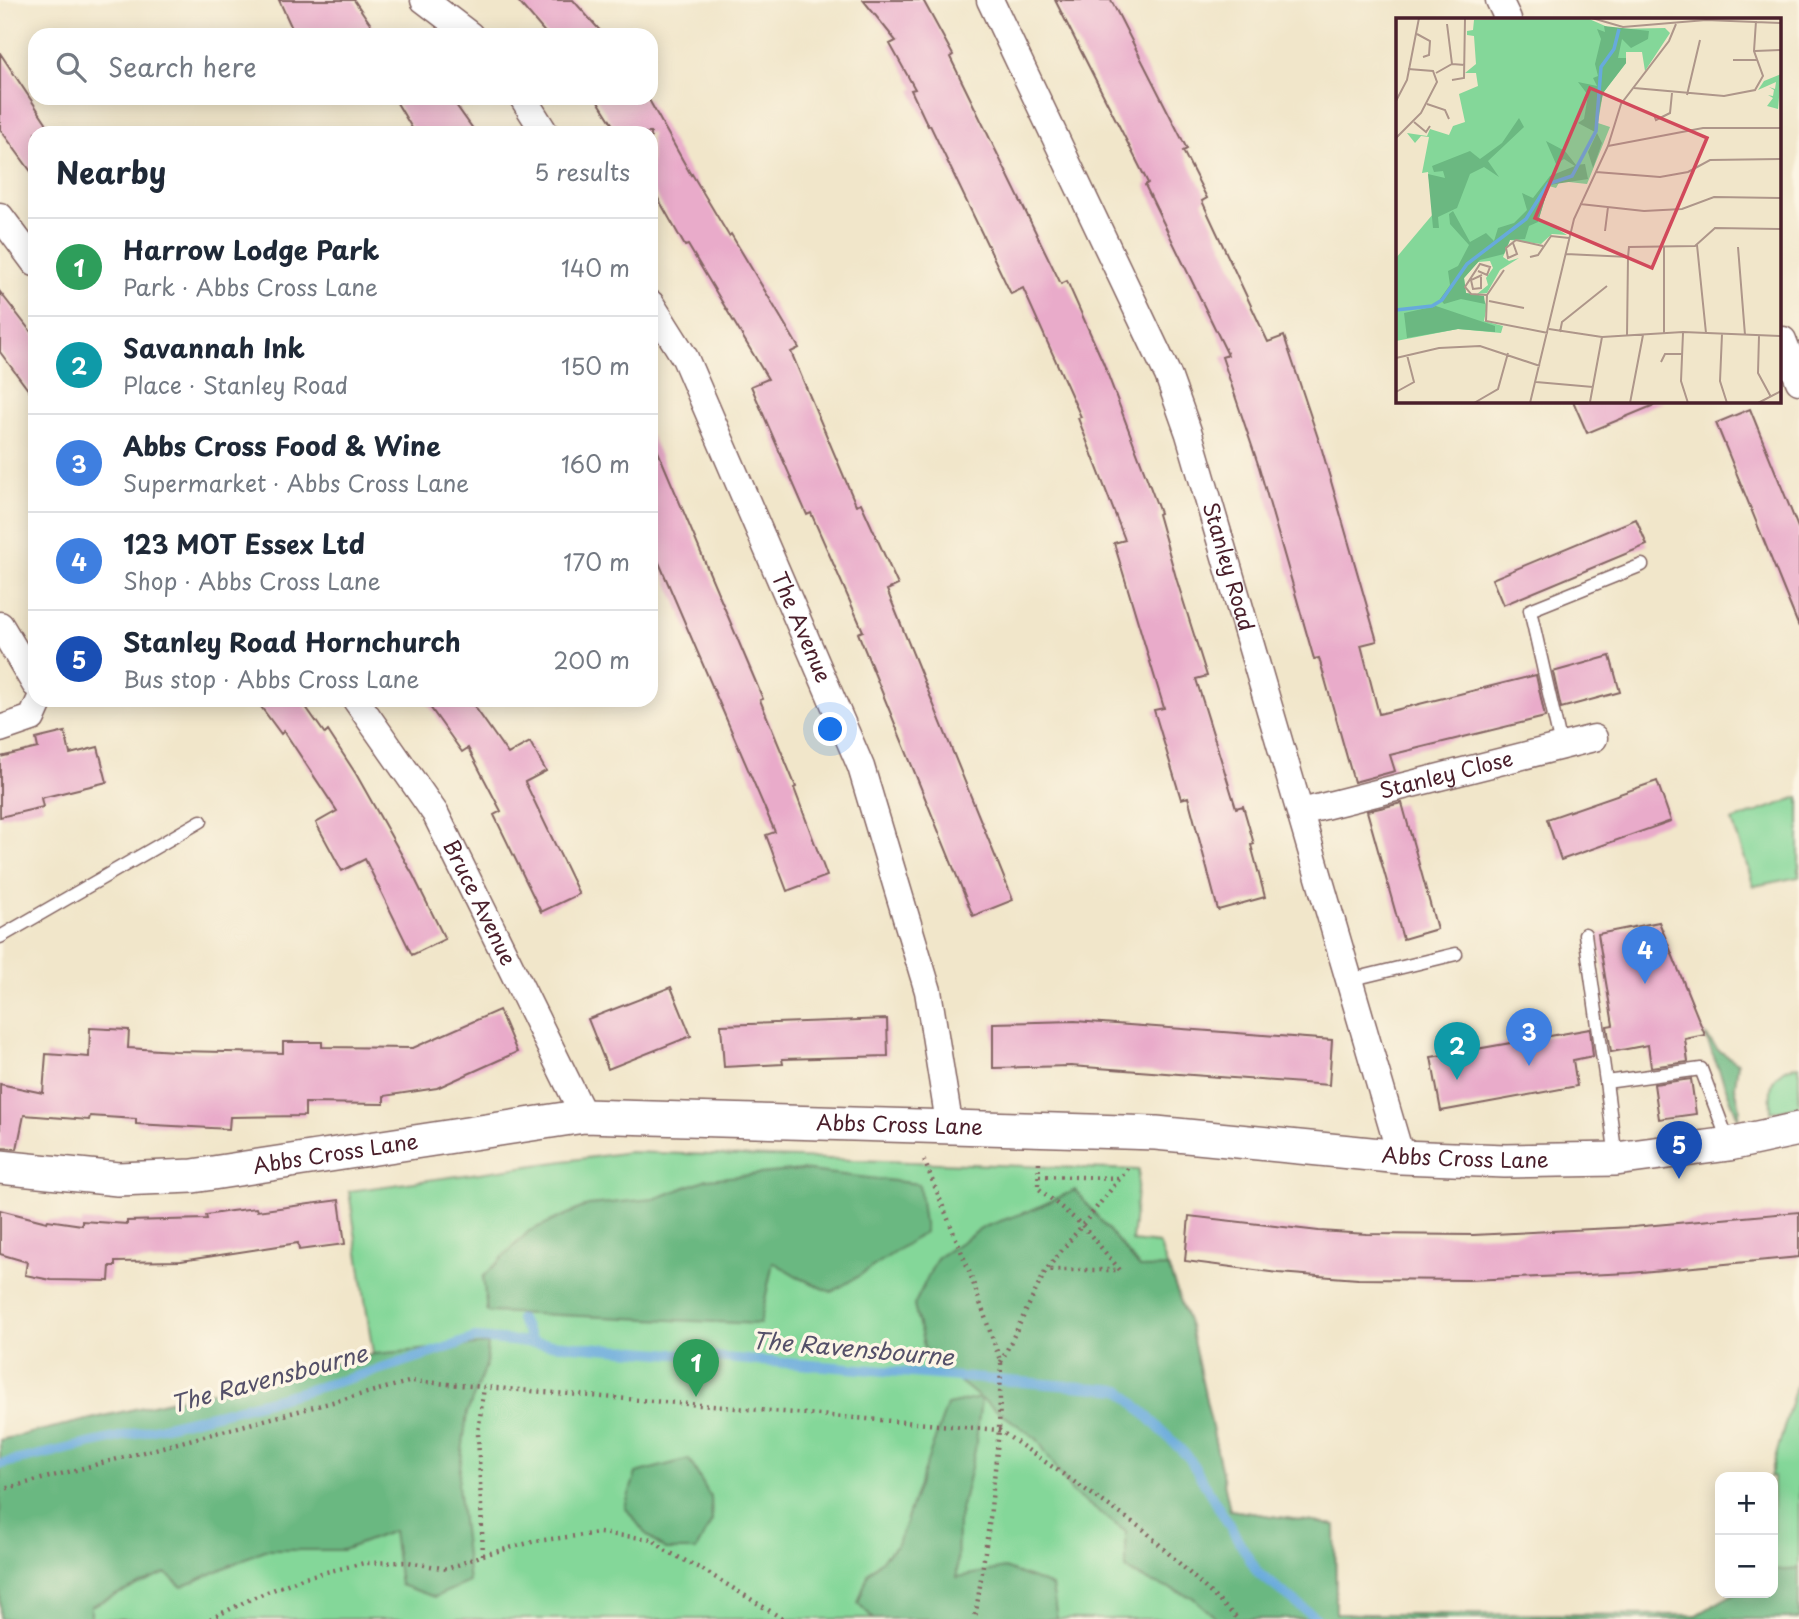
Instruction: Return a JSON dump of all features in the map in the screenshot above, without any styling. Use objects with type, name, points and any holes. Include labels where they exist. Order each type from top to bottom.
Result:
[{"type":"street","points":[[424,0],[461,28]]},
{"type":"street","name":"Stanley Road","points":[[990,0],[1168,375],[1189,434],[1401,1157]]},
{"type":"street","points":[[1499,0],[1508,18]]},
{"type":"street","points":[[527,105],[541,126]]},
{"type":"street","points":[[0,216],[28,254]]},
{"type":"street","name":"The Avenue","points":[[658,315],[685,358],[861,767],[928,991],[950,1129]]},
{"type":"street","points":[[1787,339],[1799,381]]},
{"type":"street","points":[[0,625],[28,672]]},
{"type":"street","points":[[0,729],[32,718],[37,707]]},
{"type":"street","name":"Bruce Avenue","points":[[361,707],[435,813],[584,1116]]},
{"type":"street","name":"Stanley Close","points":[[1301,812],[1594,738]]},
{"type":"street","name":"Abbs Cross Lane","points":[[0,1167],[118,1179],[193,1176],[584,1116],[910,1125],[950,1129],[1156,1133],[1401,1157],[1505,1161],[1616,1159],[1729,1144],[1799,1129]]},
{"type":"lane","points":[[1560,747],[1530,610],[1642,565]]},
{"type":"lane","points":[[0,937],[201,821]]},
{"type":"lane","points":[[1584,934],[1616,1159]]},
{"type":"lane","points":[[1349,980],[1456,954]]},
{"type":"lane","points":[[1606,1082],[1701,1069],[1729,1144]]},
{"type":"path","points":[[910,1125],[968,1268],[1001,1363]]},
{"type":"path","points":[[1039,1129],[1038,1188],[1082,1225],[1120,1270],[1046,1270]]},
{"type":"path","points":[[975,1619],[990,1518],[999,1430],[1001,1363],[1046,1270],[1156,1133]]},
{"type":"path","points":[[1039,1176],[1119,1178]]},
{"type":"path","points":[[0,1490],[412,1381],[999,1430],[1144,1530],[1238,1619]]},
{"type":"path","points":[[483,1555],[478,1433],[484,1387]]},
{"type":"path","points":[[210,1619],[305,1577],[364,1563],[408,1562],[447,1569],[483,1555],[536,1541],[599,1533],[652,1539],[665,1550],[783,1619]]},
{"type":"green space","points":[[1799,797],[1799,877],[1754,886],[1732,821]]},
{"type":"green space","points":[[1705,1035],[1718,1050],[1738,1063],[1735,1087],[1740,1108],[1738,1118]]},
{"type":"green space","points":[[1799,1065],[1799,1106],[1771,1112],[1773,1081],[1782,1071]]},
{"type":"green space","points":[[629,1152],[1139,1170],[1132,1241],[1159,1244],[1190,1327],[1230,1510],[1335,1525],[1336,1614],[1697,1615],[1726,1598],[1778,1598],[1778,1472],[1771,1472],[1799,1375],[1799,1619],[0,1619],[0,1440],[373,1354],[349,1191]]},
{"type":"green space","points":[[801,1170],[919,1184],[925,1232],[831,1292],[773,1262],[760,1324],[487,1312],[483,1277],[529,1231],[588,1205],[654,1199],[707,1179]]},
{"type":"green space","points":[[1075,1190],[1140,1268],[1168,1267],[1190,1327],[1230,1510],[1335,1525],[1336,1614],[1697,1615],[1726,1598],[1778,1598],[1778,1570],[1799,1568],[1799,1619],[1213,1619],[1214,1616],[1192,1597],[1148,1581],[1126,1569],[1126,1532],[1072,1492],[1037,1439],[981,1399],[975,1450],[958,1523],[957,1577],[1005,1568],[1052,1586],[1057,1619],[874,1619],[858,1603],[869,1572],[898,1544],[947,1405],[980,1398],[926,1354],[914,1305],[937,1258],[984,1227],[1034,1209]]},
{"type":"green space","points":[[488,1344],[486,1366],[467,1413],[458,1485],[469,1582],[435,1597],[400,1585],[393,1531],[343,1550],[264,1550],[182,1587],[166,1573],[91,1606],[91,1619],[0,1619],[0,1440],[374,1354]]},
{"type":"green space","points":[[689,1459],[711,1498],[712,1521],[696,1550],[665,1550],[645,1533],[625,1507],[636,1473]]},
{"type":"building","points":[[279,0],[354,0],[373,28],[292,28]]},
{"type":"building","points":[[517,0],[573,0],[598,28],[541,28]]},
{"type":"building","points":[[863,0],[923,0],[953,55],[950,57],[1061,284],[1067,281],[1103,362],[1160,513],[1158,514],[1177,581],[1207,676],[1196,679],[1236,808],[1243,806],[1265,897],[1218,910],[1188,797],[1181,799],[1154,710],[1164,708],[1114,543],[1125,540],[1078,418],[1081,417],[1023,288],[1011,294],[930,125],[928,126],[911,90],[915,89],[890,44],[896,41]]},
{"type":"building","points":[[1055,0],[1111,0],[1187,149],[1183,151],[1207,198],[1202,201],[1268,342],[1284,336],[1322,450],[1377,641],[1361,645],[1379,714],[1536,675],[1545,717],[1390,755],[1395,771],[1354,782],[1319,658],[1314,659],[1259,467],[1222,357],[1228,355],[1145,185],[1148,183]]},
{"type":"building","points":[[0,53],[28,95],[28,105],[34,105],[48,126],[28,126],[28,167],[0,129]]},
{"type":"building","points":[[398,105],[456,105],[471,126],[411,126]]},
{"type":"building","points":[[600,105],[652,105],[691,175],[729,236],[731,234],[799,348],[791,352],[856,505],[861,503],[898,585],[887,590],[1013,900],[973,916],[858,633],[863,631],[811,513],[807,515],[751,386],[768,379],[658,198],[658,126],[614,126]]},
{"type":"building","points":[[0,292],[28,328],[28,390],[0,352]]},
{"type":"building","points":[[1573,402],[1662,402],[1587,433]]},
{"type":"building","points":[[1750,409],[1799,530],[1799,627],[1716,423]]},
{"type":"building","points":[[658,452],[763,699],[760,700],[796,787],[794,788],[827,876],[787,891],[766,835],[775,832],[658,560]]},
{"type":"building","points":[[1636,519],[1647,545],[1503,605],[1492,579]]},
{"type":"building","points":[[1610,656],[1620,692],[1561,708],[1553,672]]},
{"type":"building","points":[[261,707],[306,707],[325,734],[328,731],[356,774],[413,875],[445,939],[412,955],[365,859],[342,871],[316,823],[337,811],[284,731],[281,734]]},
{"type":"building","points":[[430,707],[475,707],[508,754],[530,742],[546,771],[525,782],[579,894],[541,912],[494,815],[501,811],[468,748],[462,752]]},
{"type":"building","points":[[65,732],[70,754],[98,747],[107,782],[41,798],[43,807],[0,817],[0,757],[38,748],[36,739]]},
{"type":"building","points":[[1657,781],[1671,821],[1561,860],[1547,819]]},
{"type":"building","points":[[1402,803],[1437,929],[1403,939],[1367,811]]},
{"type":"building","points":[[1659,922],[1705,1035],[1685,1039],[1688,1062],[1651,1067],[1648,1045],[1611,1052],[1607,1026],[1613,1025],[1598,934]]},
{"type":"building","points":[[671,987],[691,1036],[608,1069],[588,1019]]},
{"type":"building","points":[[499,1010],[517,1052],[437,1088],[384,1096],[384,1104],[305,1103],[305,1116],[230,1117],[229,1129],[136,1124],[136,1119],[90,1116],[89,1120],[24,1115],[17,1149],[0,1148],[0,1084],[43,1093],[46,1054],[89,1057],[90,1028],[129,1030],[128,1048],[175,1051],[283,1053],[283,1042],[322,1042],[322,1047],[413,1048]]},
{"type":"building","points":[[887,1019],[888,1056],[782,1059],[783,1064],[724,1067],[721,1025]]},
{"type":"building","points":[[1075,1021],[1332,1040],[1329,1085],[1071,1066],[993,1068],[993,1023]]},
{"type":"building","points":[[1590,1029],[1593,1056],[1573,1060],[1577,1086],[1441,1111],[1431,1057]]},
{"type":"building","points":[[1691,1079],[1696,1114],[1659,1119],[1654,1084]]},
{"type":"building","points":[[339,1200],[345,1244],[299,1250],[298,1243],[181,1261],[115,1262],[115,1266],[110,1266],[109,1281],[51,1280],[25,1275],[27,1262],[0,1254],[0,1210],[47,1222],[82,1225],[82,1221],[127,1224],[127,1221],[207,1219],[206,1215],[231,1211],[256,1208],[257,1211]]},
{"type":"building","points":[[1799,1212],[1799,1257],[1631,1273],[1469,1280],[1358,1279],[1278,1273],[1185,1261],[1189,1216],[1319,1231],[1473,1235],[1633,1227]]},
{"type":"waterway","points":[[520,1319],[533,1342]]},
{"type":"waterway","name":"The Ravensbourne","points":[[0,1464],[299,1393],[475,1338],[1121,1390],[1189,1458],[1258,1573],[1317,1619]]},
{"type":"place","name":"123 MOT Essex Ltd","points":[[1645,984]]},
{"type":"place","name":"Abbs Cross Food & Wine","points":[[1529,1066]]},
{"type":"place","name":"Savannah Ink","points":[[1457,1080]]},
{"type":"place","name":"Stanley Road Hornchurch","points":[[1679,1179]]},
{"type":"place","name":"Harrow Lodge Park","points":[[696,1397]]}]
